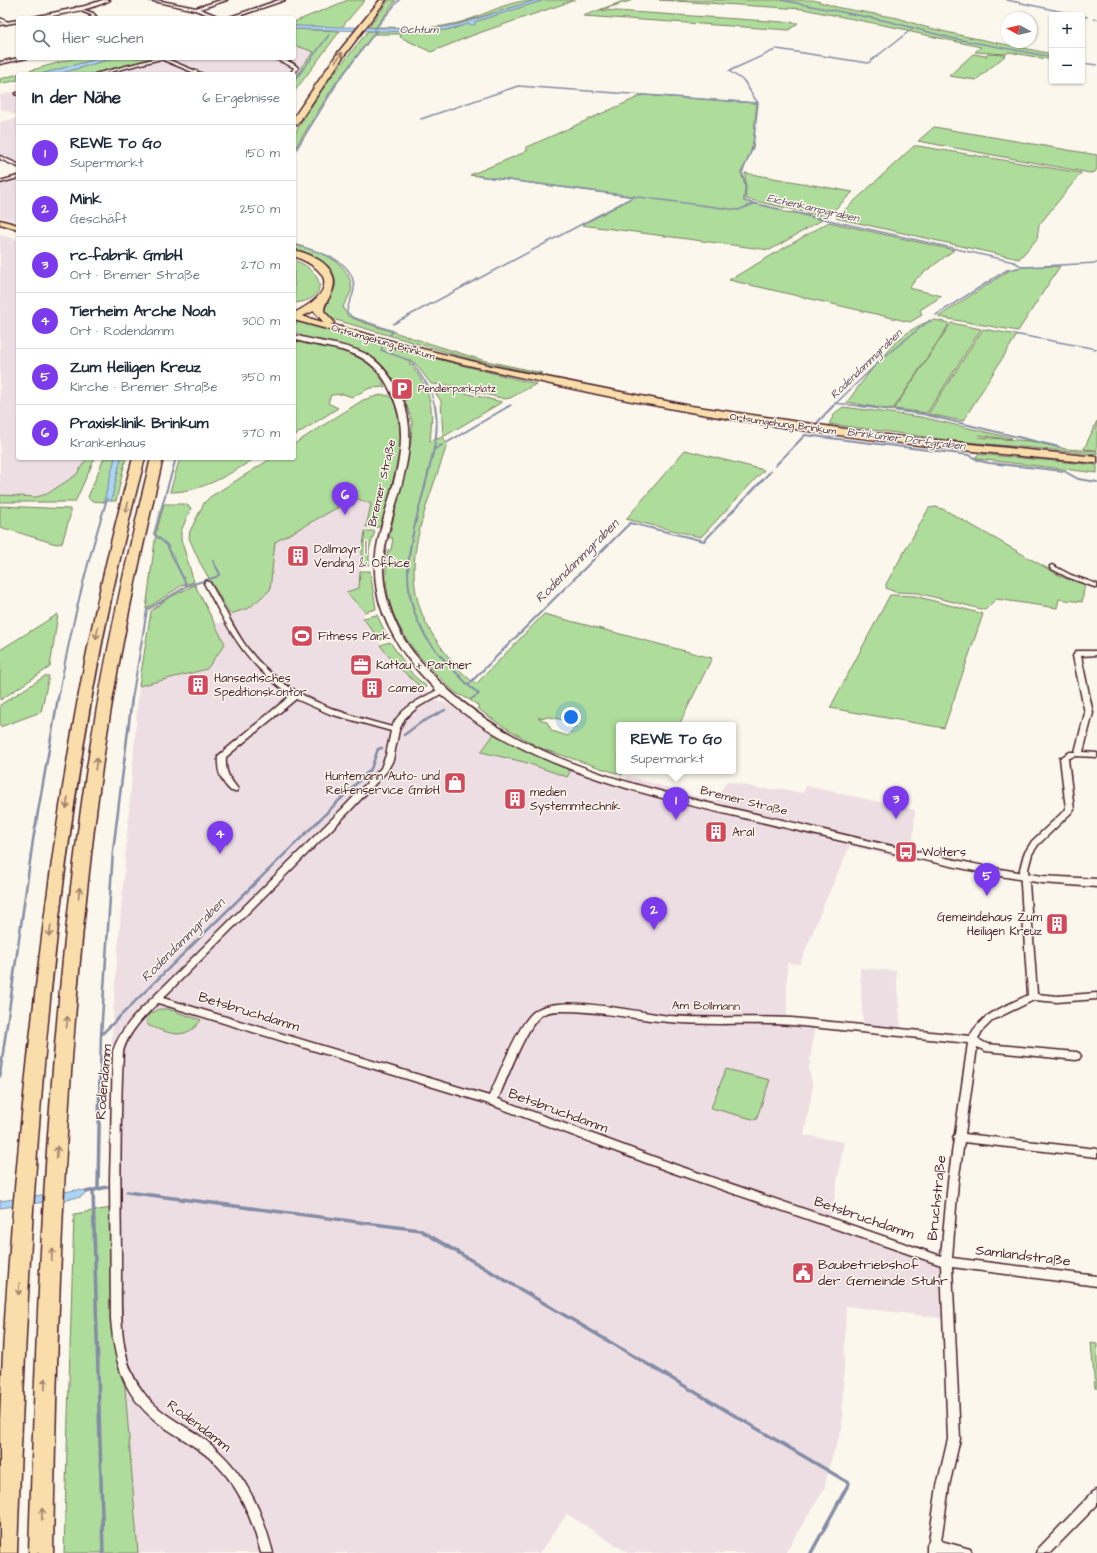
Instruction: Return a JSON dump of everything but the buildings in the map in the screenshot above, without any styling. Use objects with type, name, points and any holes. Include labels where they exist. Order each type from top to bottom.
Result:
[{"type":"highway","points":[[296,120],[321,82],[383,0]]},
{"type":"highway","points":[[296,254],[315,261],[327,272],[329,278],[328,290],[317,302],[296,313]]},
{"type":"highway","points":[[296,259],[315,267],[323,278],[323,289],[317,302],[319,312],[329,322]]},
{"type":"highway","points":[[6,1553],[14,1352],[28,1140],[47,954],[67,803],[83,702],[101,613],[139,460]]},
{"type":"highway","points":[[41,1553],[46,1354],[62,1068],[79,888],[105,700],[121,612],[157,460]]},
{"type":"main road","points":[[0,222],[16,227]]},
{"type":"main road","points":[[0,228],[16,232]]},
{"type":"main road","name":"Ortsumgehung Brinkum","points":[[296,313],[472,364]]},
{"type":"main road","name":"Ortsumgehung Brinkum","points":[[296,313],[406,349],[546,381],[742,418],[895,440],[1097,460]]},
{"type":"street","points":[[40,16],[105,0]]},
{"type":"street","points":[[151,0],[196,9],[215,16]]},
{"type":"street","points":[[196,9],[225,0]]},
{"type":"street","points":[[236,16],[283,0]]},
{"type":"street","points":[[77,8],[94,16]]},
{"type":"street","points":[[0,19],[7,23]]},
{"type":"street","points":[[0,24],[16,21]]},
{"type":"street","points":[[0,63],[16,60]]},
{"type":"street","points":[[105,72],[153,60]]},
{"type":"street","points":[[166,60],[196,72]]},
{"type":"street","points":[[280,60],[295,66],[296,68],[293,72]]},
{"type":"street","points":[[0,157],[16,165]]},
{"type":"street","points":[[0,182],[16,178]]},
{"type":"street","name":"Bremer Straße","points":[[296,338],[350,351],[367,358],[386,376],[401,402],[406,417],[406,440],[380,556],[381,588],[385,608],[398,637],[419,666],[444,690],[488,724],[541,753],[651,792],[970,868],[1026,878],[1097,883]]},
{"type":"street","points":[[1052,567],[1068,576],[1097,586]]},
{"type":"street","points":[[207,583],[247,651],[268,674],[295,696],[324,710],[395,730]]},
{"type":"street","points":[[1078,754],[1089,712],[1077,656],[1079,653],[1097,653]]},
{"type":"street","name":"Rodendamm","points":[[267,1553],[261,1528],[243,1488],[223,1462],[193,1439],[166,1423],[150,1408],[136,1392],[121,1357],[116,1295],[115,1229],[115,1115],[118,1051],[121,1041],[127,1031],[157,999],[346,810],[384,769],[389,762],[393,751],[397,723],[405,714],[422,701],[444,690]]},
{"type":"street","points":[[234,789],[226,783],[222,766],[222,756],[295,696]]},
{"type":"street","points":[[1097,755],[1068,754],[1064,758],[1063,762],[1070,810],[1035,843],[1025,861],[1024,869],[1026,878],[1033,997],[1056,999],[1097,996]]},
{"type":"street","name":"Bruchstraße","points":[[933,1549],[943,1486],[954,1439],[946,1262],[958,1137],[973,1040],[979,1029],[990,1018],[1033,997]]},
{"type":"street","name":"Betsbruchdamm","points":[[157,999],[492,1101],[672,1168],[946,1262]]},
{"type":"street","name":"Am Bollmann","points":[[492,1101],[528,1024],[539,1012],[564,1007],[670,1019],[773,1021],[973,1040],[985,1047],[1076,1056]]},
{"type":"street","points":[[958,1137],[1097,1153]]},
{"type":"street","name":"Samlandstraße","points":[[946,1262],[1097,1281]]},
{"type":"street","points":[[1042,1553],[1097,1496]]},
{"type":"street","points":[[933,1549],[966,1553]]},
{"type":"shaded area","points":[[296,46],[314,52],[301,67],[302,68],[296,77],[296,72],[100,72],[148,60],[296,60]]},
{"type":"shaded area","points":[[16,91],[16,115],[0,108],[0,95]]},
{"type":"shaded area","points":[[16,118],[16,168],[0,159],[0,122]]},
{"type":"shaded area","points":[[16,180],[16,221],[0,217],[0,184]]},
{"type":"shaded area","points":[[0,235],[16,239],[16,460],[86,460],[76,475],[47,494],[36,497],[0,495]]},
{"type":"shaded area","points":[[355,498],[371,504],[364,535],[359,588],[346,592],[365,612],[363,618],[380,640],[380,645],[394,663],[439,702],[446,703],[494,734],[482,752],[524,762],[567,777],[570,772],[568,769],[621,787],[628,776],[715,802],[727,781],[761,789],[782,789],[803,793],[806,786],[915,810],[912,861],[850,846],[824,904],[800,964],[787,963],[787,1020],[815,1023],[809,1070],[813,1086],[804,1135],[844,1142],[831,1218],[939,1255],[942,1318],[846,1306],[842,1428],[829,1466],[824,1490],[785,1553],[628,1553],[567,1514],[539,1553],[129,1553],[111,1331],[111,1058],[114,999],[139,686],[207,669],[225,644],[214,624],[231,620],[230,614],[249,608],[270,590],[275,542]]},
{"type":"shaded area","points":[[860,968],[896,971],[901,1030],[863,1026]]},
{"type":"green space","points":[[348,0],[365,0],[341,28],[296,26],[296,21]]},
{"type":"green space","points":[[389,0],[396,0],[376,27],[425,28],[444,26],[474,18],[514,3],[536,0],[445,28],[415,30],[369,27]]},
{"type":"green space","points":[[544,0],[575,0],[476,34],[431,52],[400,37],[401,34],[375,34],[378,30],[428,32],[452,29]]},
{"type":"green space","points":[[626,0],[633,0],[601,10],[798,23],[789,30],[583,16]]},
{"type":"green space","points":[[659,0],[813,0],[840,8],[898,18],[925,27],[1001,44],[1001,48],[1023,48],[1049,53],[1049,59],[1009,52],[1006,54],[975,52],[981,47],[907,31],[908,30],[803,9]]},
{"type":"green space","points":[[296,29],[340,31],[296,89],[296,77],[302,68],[301,67],[314,52],[296,46]]},
{"type":"green space","points":[[368,31],[376,31],[335,84],[296,147],[296,132],[328,81]]},
{"type":"green space","points":[[973,54],[986,56],[988,54],[1006,55],[976,80],[949,76]]},
{"type":"green space","points":[[68,60],[94,60],[48,72],[25,72]]},
{"type":"green space","points":[[107,60],[148,60],[100,72],[65,72]]},
{"type":"green space","points":[[16,75],[16,80],[0,84],[0,79]]},
{"type":"green space","points":[[643,95],[757,103],[754,139],[750,154],[741,172],[745,186],[744,201],[780,209],[783,212],[795,213],[822,220],[770,250],[582,225],[634,197],[470,175],[523,153],[528,150],[525,148]]},
{"type":"green space","points":[[934,127],[1097,155],[1097,169],[1095,172],[1090,173],[918,141]]},
{"type":"green space","points":[[914,146],[1081,173],[1039,225],[1037,239],[1019,259],[836,218]]},
{"type":"green space","points":[[745,173],[853,192],[827,217],[746,199]]},
{"type":"green space","points":[[829,222],[954,250],[917,278],[909,288],[942,296],[920,310],[922,315],[910,322],[729,280]]},
{"type":"green space","points":[[296,246],[319,252],[327,256],[334,260],[346,272],[350,280],[351,290],[343,308],[348,316],[365,323],[482,360],[542,373],[538,374],[478,361],[329,318],[324,314],[323,306],[334,290],[334,275],[323,264],[296,251]]},
{"type":"green space","points":[[296,261],[312,271],[319,284],[318,291],[314,297],[306,301],[296,303]]},
{"type":"green space","points":[[1060,266],[1018,331],[938,317],[1010,270],[1022,267]]},
{"type":"green space","points":[[935,320],[948,323],[948,326],[894,408],[885,409],[847,402],[885,353],[909,332],[921,324]]},
{"type":"green space","points":[[299,322],[313,324],[394,348],[536,384],[510,398],[505,399],[448,385],[431,384],[414,362],[409,363],[422,381],[429,399],[432,418],[430,441],[443,437],[447,444],[422,520],[416,545],[414,569],[416,594],[424,619],[439,644],[451,660],[460,671],[476,684],[544,614],[712,658],[680,722],[616,722],[616,773],[540,748],[498,723],[477,708],[479,706],[458,694],[435,673],[402,632],[395,618],[387,586],[386,568],[388,550],[391,550],[393,538],[389,538],[411,442],[412,422],[404,397],[408,396],[402,382],[394,382],[379,364],[363,353],[303,337],[297,333],[296,324]],"holes":[[[549,717],[578,723],[568,736],[552,731],[547,722],[538,718]]]},
{"type":"green space","points":[[951,323],[981,329],[927,413],[894,409]]},
{"type":"green space","points":[[983,329],[1017,335],[963,421],[928,414]]},
{"type":"green space","points":[[296,341],[347,353],[370,365],[379,374],[385,387],[370,388],[352,397],[343,394],[331,395],[328,403],[338,408],[296,435]]},
{"type":"green space","points":[[432,388],[443,388],[502,402],[443,437],[441,401]]},
{"type":"green space","points":[[384,394],[385,396],[388,395],[395,398],[402,423],[399,457],[382,525],[379,527],[366,527],[371,504],[355,498],[275,542],[270,590],[249,608],[230,614],[200,563],[189,538],[190,531],[204,503],[210,497],[269,460],[296,460],[296,443],[363,400]]},
{"type":"green space","points":[[843,407],[921,417],[1012,438],[1006,439],[979,435],[978,437],[1030,441],[1066,449],[1097,451],[1097,454],[956,441],[829,424],[835,413]]},
{"type":"green space","points":[[1097,421],[1097,450],[1084,449]]},
{"type":"green space","points":[[685,450],[764,470],[701,537],[626,519]]},
{"type":"green space","points":[[978,454],[1097,465],[1097,473],[978,459],[976,457]]},
{"type":"green space","points":[[86,460],[94,460],[75,502],[0,502],[0,495],[36,497],[47,494],[76,475]]},
{"type":"green space","points":[[103,460],[114,460],[104,502],[91,501],[88,497]]},
{"type":"green space","points":[[121,460],[126,460],[116,501],[111,501]]},
{"type":"green space","points":[[179,460],[253,460],[226,476],[205,485],[194,489],[170,492]]},
{"type":"green space","points":[[164,504],[185,504],[191,508],[181,531],[181,539],[194,582],[181,586],[146,609],[156,533]]},
{"type":"green space","points":[[0,506],[70,509],[70,516],[62,543],[56,544],[0,527]]},
{"type":"green space","points":[[936,507],[945,510],[1064,578],[1085,583],[1082,602],[1059,599],[1057,608],[996,599],[985,610],[918,593],[895,592],[886,588],[886,584],[929,508]]},
{"type":"green space","points":[[365,531],[375,531],[369,550],[369,565],[360,566]]},
{"type":"green space","points":[[360,571],[370,571],[376,609],[365,612],[346,592],[359,588]]},
{"type":"green space","points":[[195,585],[225,644],[207,669],[139,686],[151,611],[168,598]]},
{"type":"green space","points":[[890,595],[915,596],[983,614],[944,728],[830,708]]},
{"type":"green space","points":[[58,614],[50,667],[0,700],[0,650]]},
{"type":"green space","points":[[377,615],[388,638],[380,640],[363,618]]},
{"type":"green space","points":[[390,642],[413,675],[426,686],[424,690],[394,663],[380,645]]},
{"type":"green space","points":[[45,676],[49,676],[41,712],[0,727],[0,705]]},
{"type":"green space","points":[[494,734],[568,769],[570,772],[567,777],[524,762],[481,752]]},
{"type":"green space","points":[[159,1009],[168,1009],[201,1020],[189,1031],[177,1034],[170,1033],[149,1026],[146,1022],[149,1015]]},
{"type":"green space","points":[[726,1069],[770,1080],[756,1120],[711,1108]]},
{"type":"green space","points":[[111,1208],[138,1553],[64,1553],[74,1214]]},
{"type":"green space","points":[[1091,1343],[1097,1344],[1097,1389],[1095,1388]]},
{"type":"water","name":"Ochtum","points":[[536,0],[544,0],[474,22],[476,24],[473,25],[469,24],[445,30],[415,32],[296,29],[296,26],[434,29],[460,24]]},
{"type":"water","points":[[94,60],[107,60],[65,72],[48,72]]},
{"type":"water","points":[[114,460],[121,460],[111,501],[104,502]]},
{"type":"water","points":[[77,1190],[88,1191],[81,1197],[0,1208],[0,1201]]},
{"type":"waterway","points":[[374,30],[399,0]]},
{"type":"waterway","points":[[781,0],[887,21],[951,38],[1049,56]]},
{"type":"waterway","points":[[1007,0],[1063,12]]},
{"type":"waterway","points":[[777,49],[868,63],[912,29]]},
{"type":"waterway","points":[[336,84],[377,30]]},
{"type":"waterway","points":[[296,78],[329,35]]},
{"type":"waterway","points":[[755,99],[744,81],[729,71],[775,50]]},
{"type":"waterway","points":[[1085,63],[1097,65]]},
{"type":"waterway","points":[[296,150],[336,85]]},
{"type":"waterway","points":[[421,119],[518,86],[757,103]]},
{"type":"waterway","points":[[756,100],[758,103],[753,147],[742,173],[746,186],[744,201],[782,210]]},
{"type":"waterway","name":"Eichenkampgraben","points":[[478,176],[738,210],[754,204]]},
{"type":"waterway","points":[[393,324],[633,197]]},
{"type":"waterway","name":"Eichenkampgraben","points":[[793,212],[1014,262],[1023,267]]},
{"type":"waterway","points":[[296,245],[323,254],[341,263],[348,270],[352,278],[354,288],[347,312],[352,317],[393,331],[390,335]]},
{"type":"waterway","name":"Rodendammgraben","points":[[1023,267],[1097,263]]},
{"type":"waterway","name":"Rodendammgraben","points":[[936,315],[1007,270],[1023,267]]},
{"type":"waterway","name":"Rodendammgraben","points":[[836,403],[885,356],[930,320]]},
{"type":"waterway","points":[[1014,334],[1097,349]]},
{"type":"waterway","points":[[383,346],[381,350],[411,361],[430,389],[435,407]]},
{"type":"waterway","name":"Rodendammgraben","points":[[833,406],[836,403]]},
{"type":"waterway","points":[[836,403],[865,407]]},
{"type":"waterway","points":[[435,406],[437,424],[435,442],[416,519],[409,558],[408,578],[410,597],[416,617],[426,637],[440,656],[468,685]]},
{"type":"waterway","points":[[448,442],[509,406]]},
{"type":"waterway","name":"Rodendammgraben","points":[[816,424],[833,406]]},
{"type":"waterway","points":[[860,406],[865,407]]},
{"type":"waterway","points":[[865,407],[923,414],[1059,447]]},
{"type":"waterway","name":"Brinkumer Dorfgraben","points":[[775,466],[805,435],[969,455],[980,461],[989,463],[1064,471],[1078,479],[1097,482]]},
{"type":"waterway","points":[[435,449],[442,445]]},
{"type":"waterway","points":[[175,460],[154,534],[167,545],[187,586]]},
{"type":"waterway","name":"Rodendammgraben","points":[[468,685],[630,523],[704,541],[771,471]]},
{"type":"waterway","points":[[58,699],[79,599],[107,499]]},
{"type":"waterway","points":[[187,586],[216,577],[220,574],[213,561]]},
{"type":"waterway","points":[[132,699],[147,610],[187,586]]},
{"type":"waterway","name":"Rodendammgraben","points":[[468,685],[479,694],[471,699]]},
{"type":"waterway","points":[[0,1074],[33,840],[58,698]]},
{"type":"waterway","points":[[101,1035],[113,851],[132,698]]},
{"type":"waterway","name":"Rodendammgraben","points":[[404,735],[420,723],[445,710]]},
{"type":"waterway","name":"Rodendammgraben","points":[[101,1035],[371,769],[378,749],[382,748]]},
{"type":"waterway","name":"Rodendammgraben","points":[[100,1074],[101,1035]]},
{"type":"waterway","name":"Rodendammgraben","points":[[98,1189],[100,1073]]},
{"type":"waterway","name":"Rodendammgraben","points":[[93,1190],[107,1187]]},
{"type":"waterway","points":[[86,1192],[93,1190]]},
{"type":"waterway","points":[[93,1190],[103,1553]]},
{"type":"waterway","points":[[127,1192],[420,1230],[849,1483],[811,1553]]},
{"type":"place","name":"Pendlerparkplatz","points":[[402,389]]},
{"type":"place","name":"Praxisklinik Brinkum","points":[[345,515]]},
{"type":"place","name":"Dallmayr | Vending & Office","points":[[298,556]]},
{"type":"place","name":"Fitness Park","points":[[302,636]]},
{"type":"place","name":"Kattau + Partner","points":[[361,665]]},
{"type":"place","name":"Hanseatisches Speditionskontor","points":[[198,685]]},
{"type":"place","name":"cameo","points":[[372,688]]},
{"type":"place","name":"Huntemann Auto- und Reifenservice GmbH","points":[[455,783]]},
{"type":"place","name":"medien Systemmtechnik","points":[[515,799]]},
{"type":"place","name":"rc-fabrik GmbH","points":[[896,819]]},
{"type":"place","name":"REWE To Go","points":[[676,820]]},
{"type":"place","name":"Aral","points":[[716,832]]},
{"type":"place","name":"Wolters","points":[[906,852]]},
{"type":"place","name":"Tierheim Arche Noah","points":[[220,854]]},
{"type":"place","name":"Zum Heiligen Kreuz","points":[[987,896]]},
{"type":"place","name":"Gemeindehaus Zum Heiligen Kreuz","points":[[1057,924]]},
{"type":"place","name":"Mink","points":[[654,930]]},
{"type":"place","name":"Baubetriebshof der Gemeinde Stuhr","points":[[803,1273]]}]
